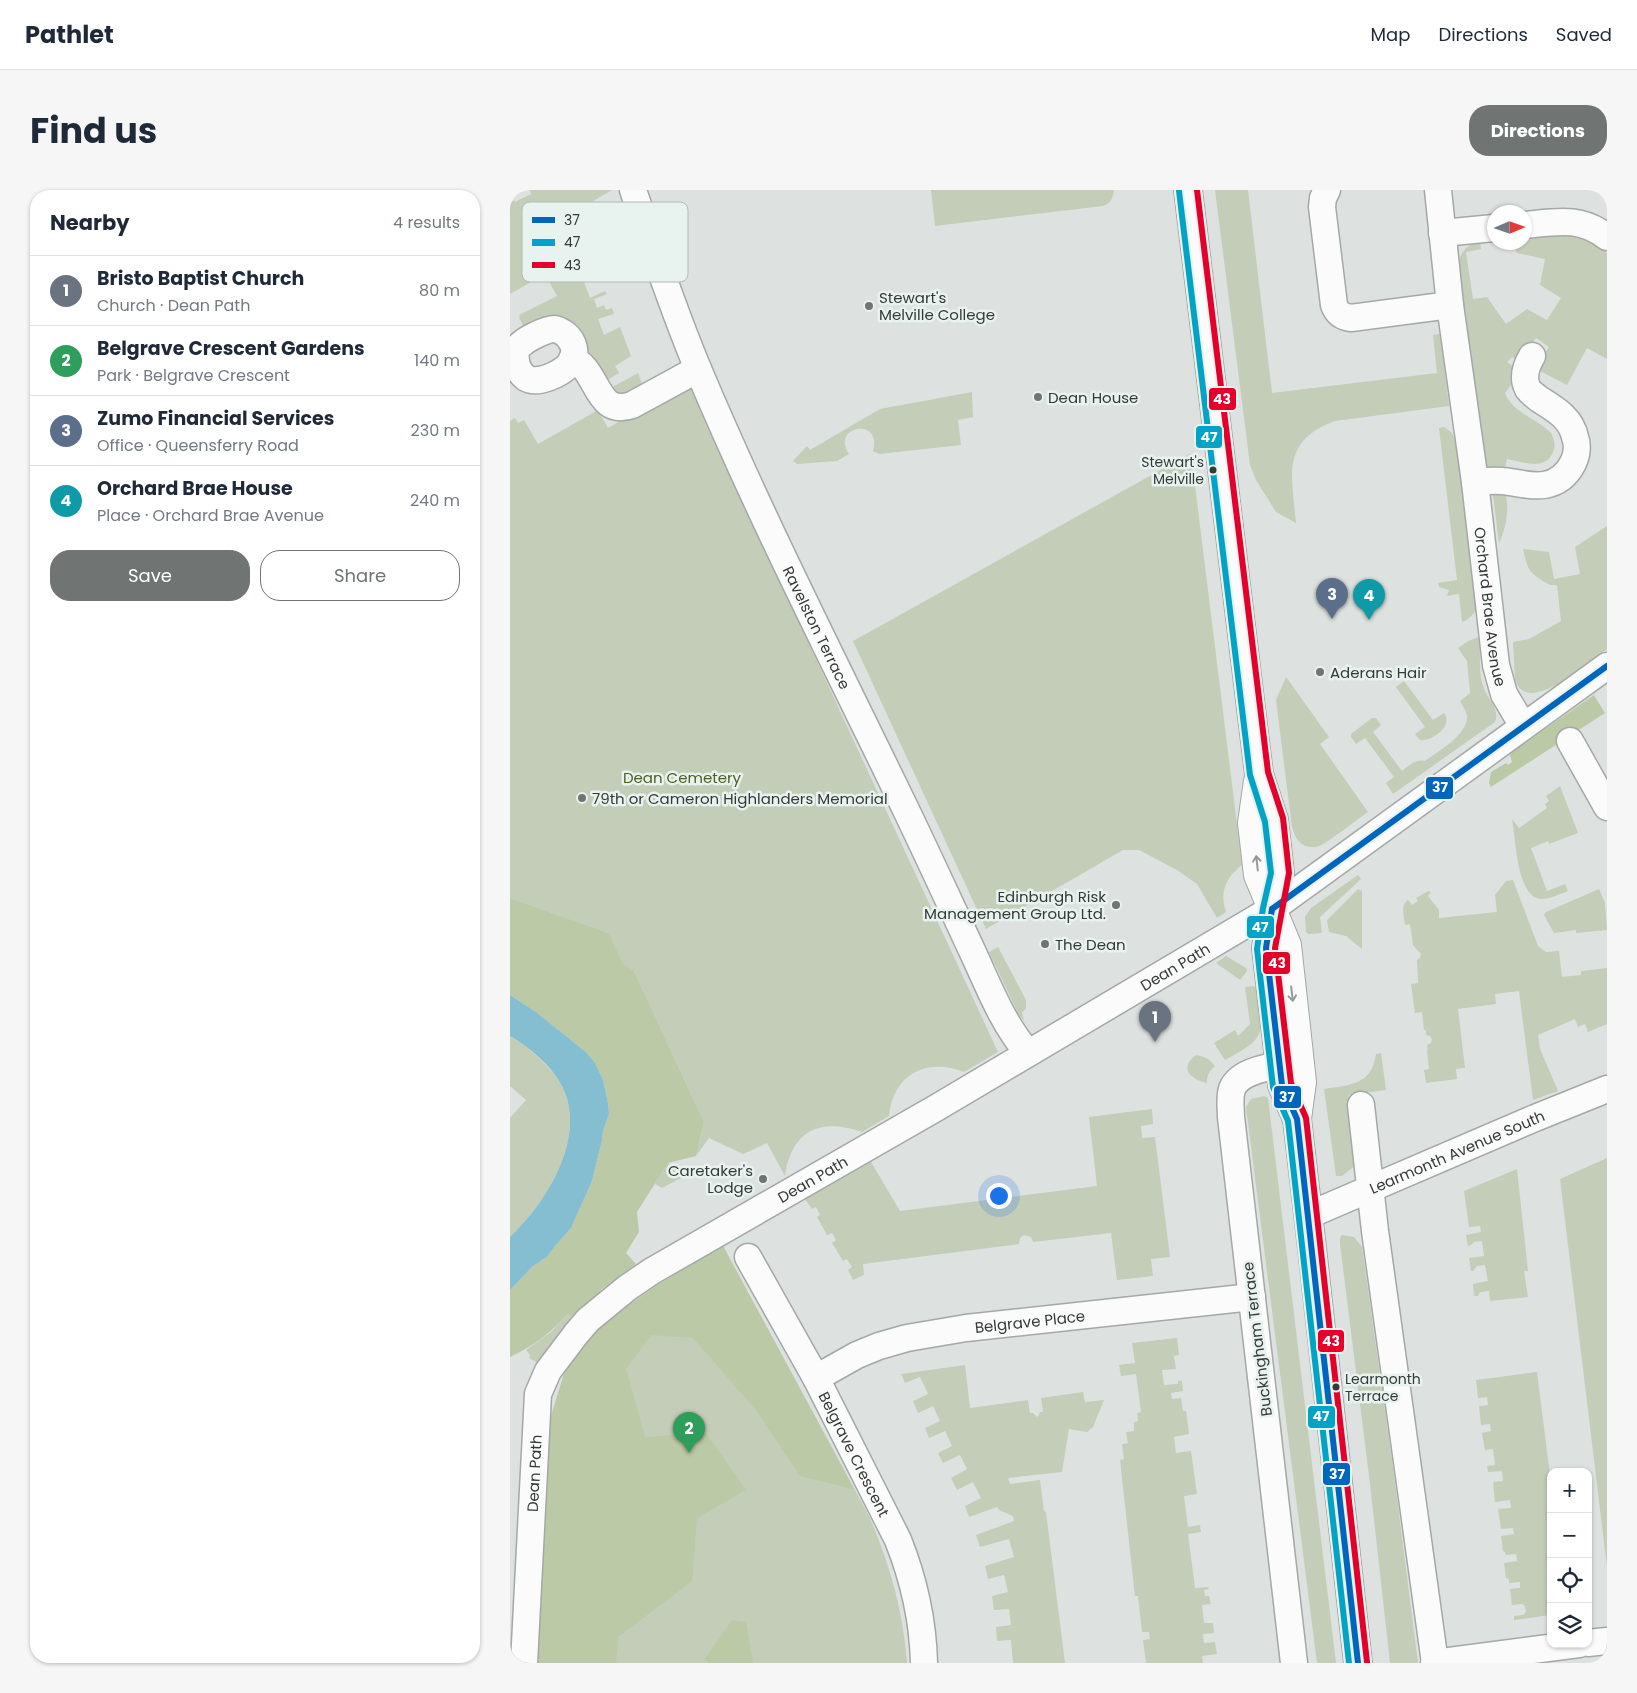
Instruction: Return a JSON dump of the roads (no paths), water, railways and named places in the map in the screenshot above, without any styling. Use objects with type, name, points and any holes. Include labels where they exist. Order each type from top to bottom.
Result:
[{"type":"main road","points":[[1188,190],[1259,774],[1274,820],[1280,873],[1266,948],[1290,1064],[1282,1085],[1297,1119],[1358,1663]]},
{"type":"street","name":"Ravelston Terrace","points":[[632,190],[636,202]]},
{"type":"street","points":[[1327,190],[1323,198],[1322,207],[1334,305],[1339,313],[1351,318],[1450,305]]},
{"type":"street","name":"Orchard Brae Avenue","points":[[1438,190],[1450,305],[1475,482],[1496,665],[1504,694],[1524,726]]},
{"type":"street","points":[[1532,224],[1572,221],[1592,228],[1607,237]]},
{"type":"street","points":[[1442,233],[1487,229]]},
{"type":"street","name":"Ravelston Terrace","points":[[664,282],[698,369],[813,621],[909,815],[1011,1032],[1028,1053]]},
{"type":"street","points":[[1475,482],[1504,481],[1533,486],[1548,484],[1564,476],[1575,460],[1576,441],[1571,425],[1560,413],[1533,394],[1528,388],[1526,368],[1532,356]]},
{"type":"street","points":[[572,359],[578,361],[585,368],[603,399],[614,406],[620,407],[632,405],[698,369]]},
{"type":"street","name":"Dean Path","points":[[524,1663],[538,1394],[552,1366],[588,1320],[613,1298],[652,1271],[833,1168],[1272,908],[1607,666]]},
{"type":"street","points":[[1570,742],[1607,807]]},
{"type":"street","name":"Buckingham Terrace","points":[[1290,1064],[1255,1072],[1243,1078],[1233,1088],[1231,1117],[1294,1663]]},
{"type":"street","name":"Learmonth Avenue South","points":[[1309,1215],[1607,1089]]},
{"type":"street","points":[[1361,1106],[1434,1663],[1548,1648]]},
{"type":"street","name":"Belgrave Crescent","points":[[748,1256],[816,1378],[891,1524],[906,1559],[923,1636],[924,1663]]},
{"type":"street","name":"Belgrave Place","points":[[816,1378],[868,1350],[920,1336],[966,1328],[1252,1297]]},
{"type":"street","points":[[1592,1643],[1607,1641]]},
{"type":"water","points":[[510,995],[536,1012],[587,1053],[595,1063],[603,1080],[609,1114],[603,1131],[592,1181],[571,1228],[547,1257],[533,1266],[510,1290],[510,1237],[524,1223],[549,1188],[559,1168],[570,1126],[569,1106],[557,1078],[539,1058],[510,1036]]},
{"type":"place","name":"Stewart's Melville College","points":[[869,306]]},
{"type":"place","name":"Dean House","points":[[1038,397]]},
{"type":"place","name":"Stewart's Melville","points":[[1213,470]]},
{"type":"place","name":"Zumo Financial Services","points":[[1332,619]]},
{"type":"place","name":"Orchard Brae House","points":[[1369,620]]},
{"type":"place","name":"Aderans Hair","points":[[1320,672]]},
{"type":"place","name":"79th or Cameron Highlanders Memorial","points":[[582,798]]},
{"type":"place","name":"Edinburgh Risk Management Group Ltd.","points":[[1116,905]]},
{"type":"place","name":"The Dean","points":[[1045,944]]},
{"type":"place","name":"Bristo Baptist Church","points":[[1155,1042]]},
{"type":"place","name":"Caretaker's Lodge","points":[[763,1179]]},
{"type":"place","name":"Learmonth Terrace","points":[[1336,1387]]},
{"type":"place","name":"Belgrave Crescent Gardens","points":[[689,1453]]},
{"type":"park label","name":"Dean Cemetery","points":[[682,777]]}]
